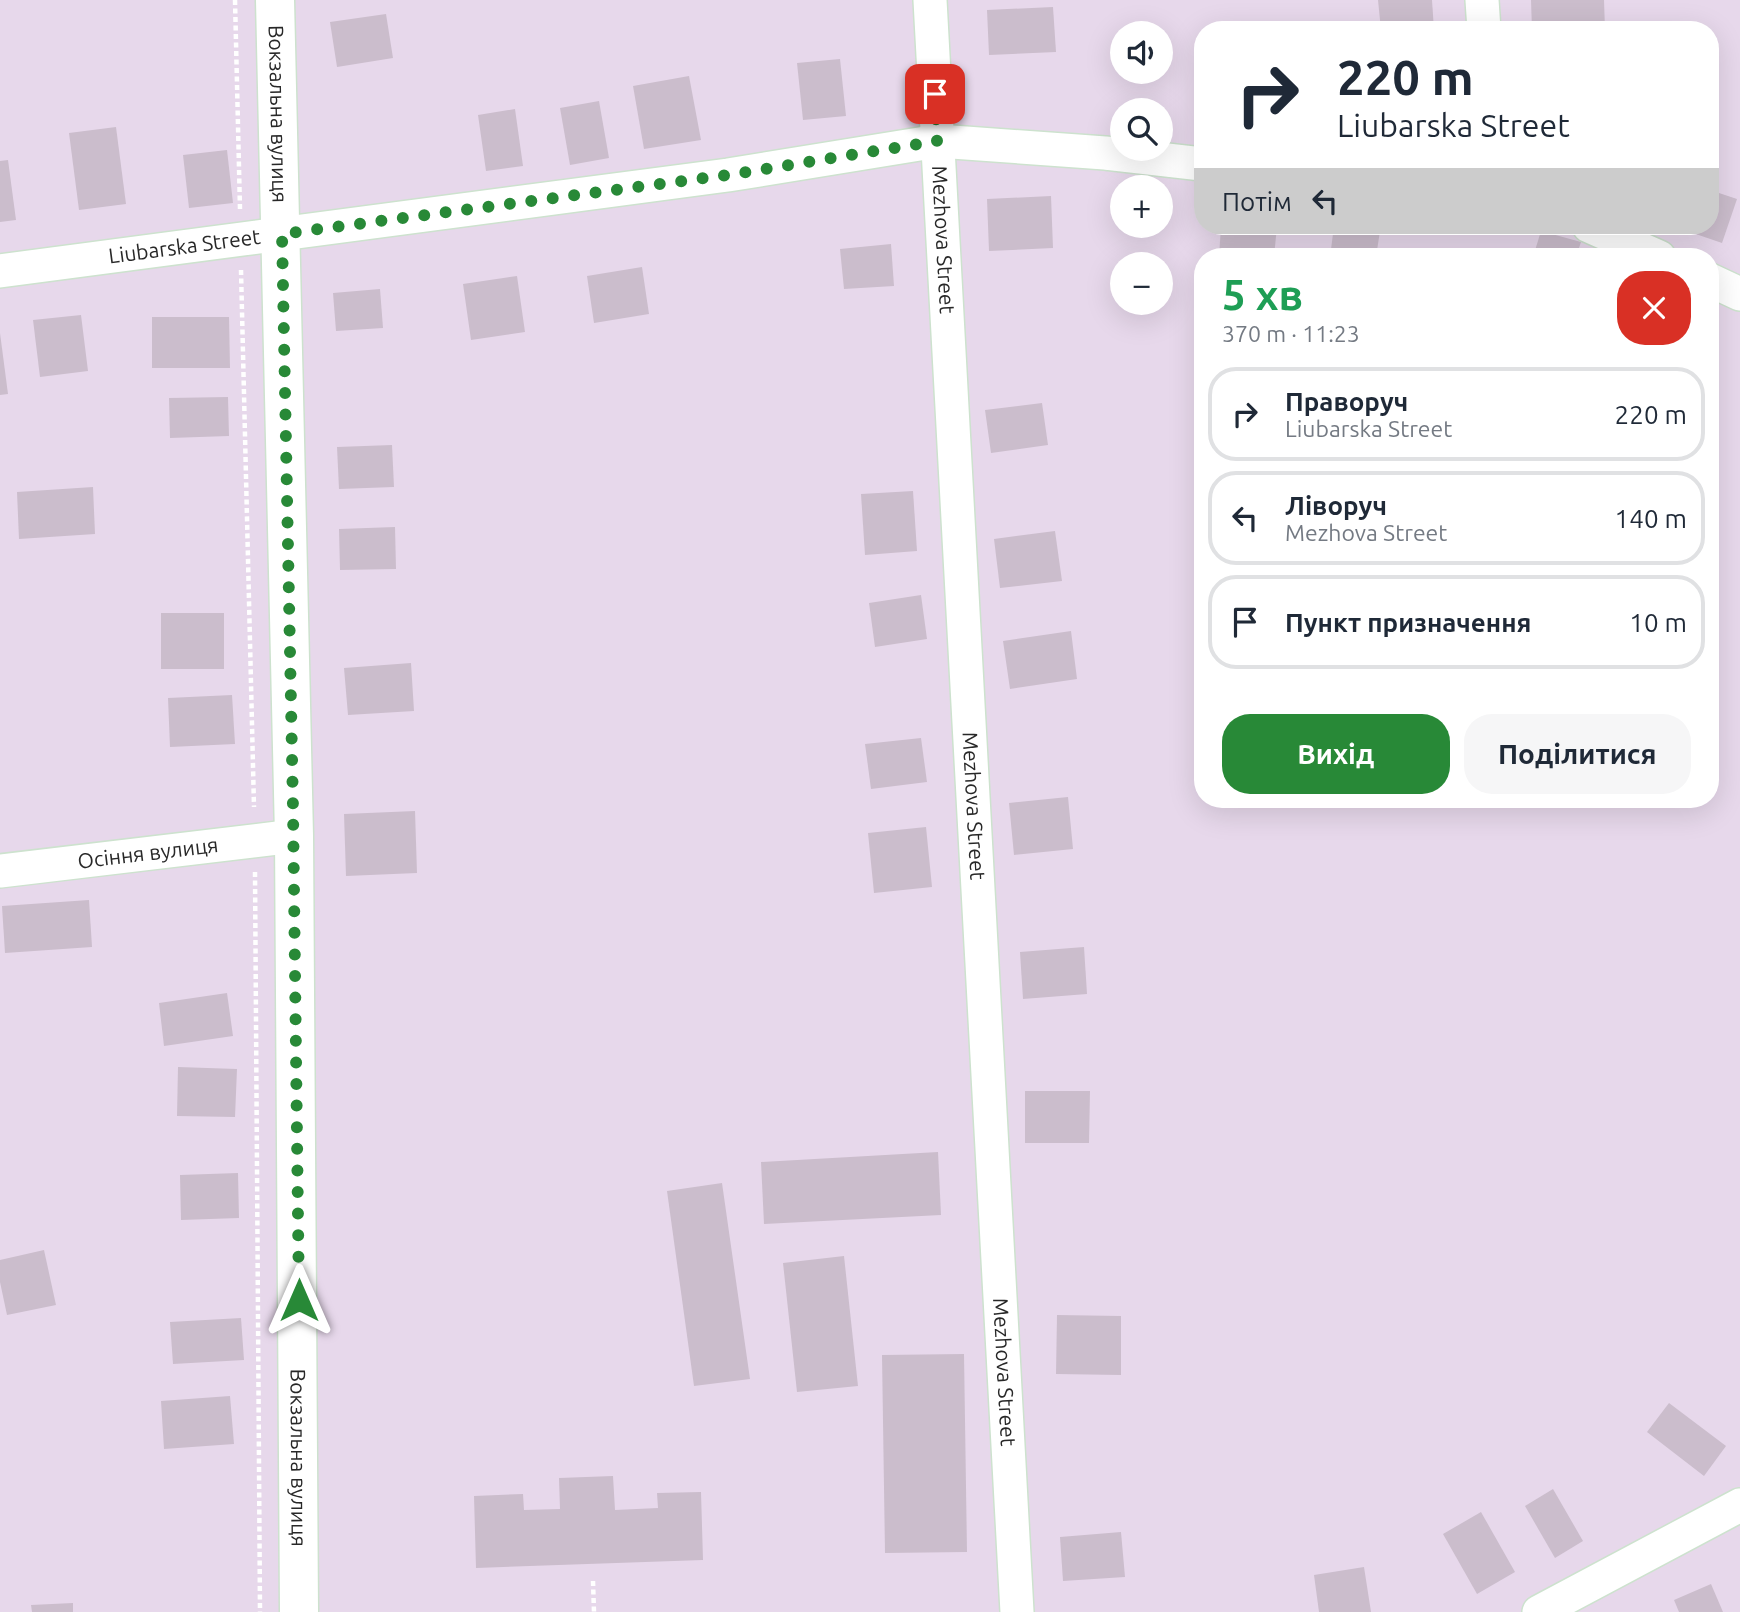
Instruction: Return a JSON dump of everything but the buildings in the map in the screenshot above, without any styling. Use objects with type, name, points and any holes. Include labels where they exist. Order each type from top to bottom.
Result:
[{"type":"main road","name":"Вокзальна вулиця","points":[[275,0],[294,836],[299,1612]]},
{"type":"street","name":"Mezhova Street","points":[[930,0],[1017,1612]]},
{"type":"street","points":[[1482,0],[1483,21]]},
{"type":"street","name":"Liubarska Street","points":[[0,271],[728,175],[937,141],[1105,153],[1194,163]]},
{"type":"street","points":[[1609,235],[1639,248]]},
{"type":"street","points":[[1719,284],[1740,294]]},
{"type":"street","name":"Осіння вулиця","points":[[0,871],[294,836]]},
{"type":"street","points":[[1539,1612],[1740,1505]]},
{"type":"path","points":[[593,1581],[594,1612]]},
{"type":"route","points":[[299,1300],[282,234],[728,175],[937,141],[935,94]]}]
